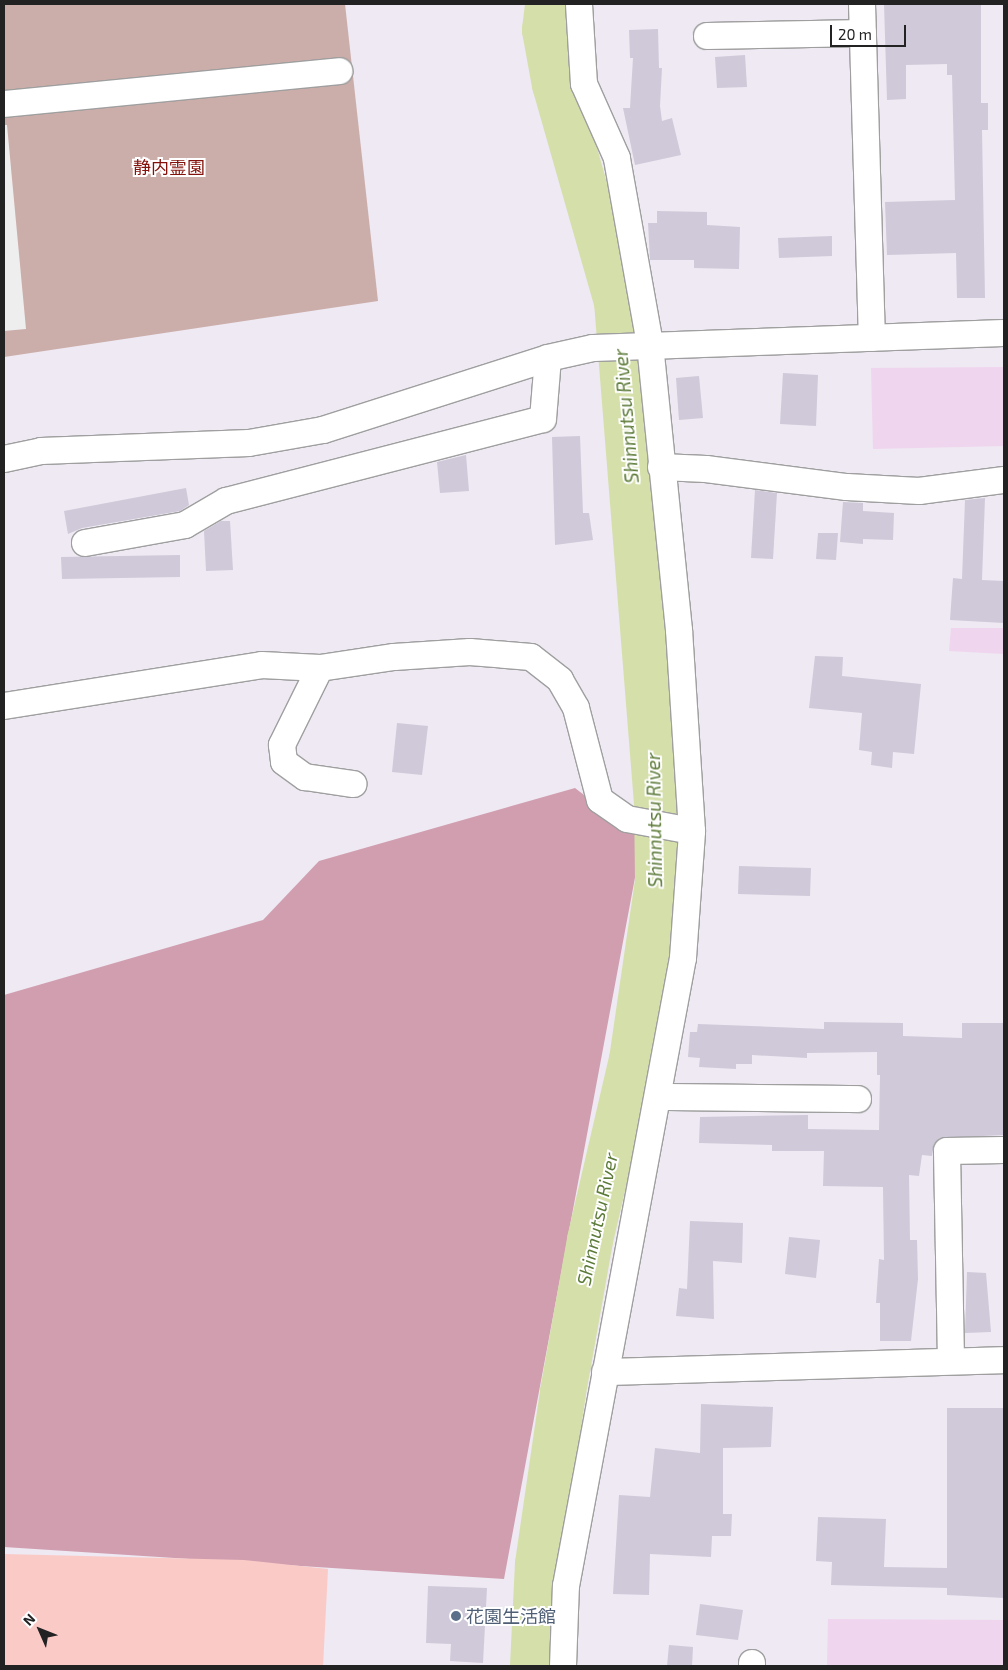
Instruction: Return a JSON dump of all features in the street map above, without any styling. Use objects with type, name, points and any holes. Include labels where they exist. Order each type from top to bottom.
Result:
[{"type":"street","points":[[563,1666],[566,1586],[627,1243],[659,1097],[683,958],[684,830],[679,630],[661,467],[618,158],[584,84],[579,4]]},
{"type":"street","points":[[862,4],[872,338]]},
{"type":"street","points":[[707,36],[863,33]]},
{"type":"street","points":[[4,104],[340,71]]},
{"type":"street","points":[[4,460],[41,451],[249,443],[314,432],[380,414],[548,358],[593,348],[643,344],[1004,333]]},
{"type":"street","points":[[85,543],[185,525],[226,501],[543,419],[548,358]]},
{"type":"street","points":[[661,467],[706,469],[847,487],[919,491],[1004,480]]},
{"type":"street","points":[[4,706],[262,665],[320,668],[394,656],[470,652],[531,657],[560,680],[576,708],[600,800],[627,819],[684,830]]},
{"type":"street","points":[[320,668],[282,745],[284,762],[305,777],[353,784]]},
{"type":"street","points":[[659,1097],[858,1098]]},
{"type":"street","points":[[951,1360],[947,1151],[1004,1150]]},
{"type":"street","points":[[605,1372],[951,1360],[1004,1360]]},
{"type":"shaded area","points":[[4,125],[7,125],[26,329],[4,331]]},
{"type":"shaded area","points":[[1004,367],[1004,446],[873,449],[871,368]]},
{"type":"shaded area","points":[[951,628],[1004,628],[1004,654],[949,651]]},
{"type":"shaded area","points":[[575,788],[642,840],[504,1579],[4,1547],[4,995],[263,920],[319,861]]},
{"type":"shaded area","points":[[4,1554],[244,1560],[328,1569],[323,1666],[4,1666]]},
{"type":"shaded area","points":[[828,1619],[1004,1620],[1004,1666],[827,1666]]},
{"type":"green space","name":"静内霊園","points":[[4,4],[345,4],[378,301],[4,357]]},
{"type":"building","points":[[884,4],[981,4],[981,103],[988,103],[988,130],[982,130],[985,298],[957,298],[956,253],[887,255],[885,202],[955,200],[952,75],[947,75],[947,64],[906,65],[906,99],[887,100]]},
{"type":"building","points":[[658,29],[659,68],[662,68],[660,106],[662,121],[672,118],[681,155],[635,165],[623,108],[630,108],[633,58],[630,58],[629,30]]},
{"type":"building","points":[[745,55],[747,87],[717,88],[715,57]]},
{"type":"building","points":[[657,211],[707,212],[707,225],[740,227],[739,269],[694,268],[694,260],[650,260],[648,223],[657,223]]},
{"type":"building","points":[[832,236],[832,256],[779,258],[778,238]]},
{"type":"building","points":[[783,373],[818,375],[816,426],[780,424]]},
{"type":"building","points":[[699,376],[703,418],[679,420],[676,378]]},
{"type":"building","points":[[580,436],[583,513],[589,513],[593,540],[555,545],[552,437]]},
{"type":"building","points":[[466,455],[469,491],[440,493],[437,462]]},
{"type":"building","points":[[186,488],[189,505],[180,511],[82,528],[68,534],[64,511]]},
{"type":"building","points":[[755,490],[777,493],[773,559],[751,558]]},
{"type":"building","points":[[985,498],[982,580],[1004,581],[1004,623],[950,620],[953,578],[962,579],[965,500]]},
{"type":"building","points":[[843,502],[863,503],[863,511],[894,513],[893,540],[863,539],[863,544],[840,542]]},
{"type":"building","points":[[221,521],[230,521],[233,570],[206,571],[204,531]]},
{"type":"building","points":[[818,533],[838,533],[836,560],[816,559]]},
{"type":"building","points":[[180,555],[180,577],[62,579],[61,557]]},
{"type":"building","points":[[815,656],[843,657],[842,676],[921,684],[914,754],[893,752],[892,768],[871,765],[872,752],[859,750],[862,713],[809,708]]},
{"type":"building","points":[[397,723],[428,726],[422,775],[392,772]]},
{"type":"building","points":[[739,866],[811,868],[810,896],[738,894]]},
{"type":"building","points":[[824,1022],[903,1023],[903,1036],[962,1038],[962,1023],[1004,1023],[1004,1135],[940,1138],[934,1144],[932,1156],[922,1155],[919,1176],[909,1175],[910,1240],[917,1240],[918,1279],[911,1341],[880,1341],[880,1303],[876,1303],[879,1259],[884,1260],[883,1187],[823,1186],[824,1151],[772,1151],[772,1145],[699,1143],[700,1117],[808,1115],[808,1129],[879,1130],[880,1075],[877,1075],[877,1052],[807,1053],[807,1058],[752,1055],[752,1064],[736,1064],[736,1069],[699,1067],[700,1058],[688,1057],[690,1032],[697,1032],[698,1024],[824,1029]]},
{"type":"building","points":[[690,1221],[743,1223],[742,1263],[713,1261],[714,1319],[676,1316],[679,1288],[687,1289]]},
{"type":"building","points":[[789,1237],[820,1240],[816,1278],[785,1274]]},
{"type":"building","points":[[967,1272],[986,1273],[991,1332],[965,1333]]},
{"type":"building","points":[[701,1404],[773,1407],[771,1447],[723,1448],[723,1514],[732,1514],[731,1536],[712,1536],[711,1557],[650,1554],[649,1595],[613,1594],[619,1495],[650,1497],[655,1448],[700,1453]]},
{"type":"building","points":[[947,1408],[1004,1408],[1004,1598],[947,1595],[947,1588],[831,1585],[832,1562],[816,1561],[818,1517],[886,1519],[884,1567],[947,1568]]},
{"type":"building","name":"花園生活館","points":[[428,1586],[487,1588],[483,1663],[450,1661],[451,1644],[426,1643]]},
{"type":"building","points":[[700,1604],[743,1610],[738,1640],[696,1635]]},
{"type":"building","points":[[669,1645],[693,1647],[692,1666],[667,1666]]},
{"type":"waterway","name":"Shinnutsu River","points":[[533,1666],[538,1564],[563,1392],[590,1240],[632,1060],[658,881],[657,803],[617,302],[555,85],[545,30],[548,4]]},
{"type":"place","name":"花園生活館","points":[[456,1616]]}]
